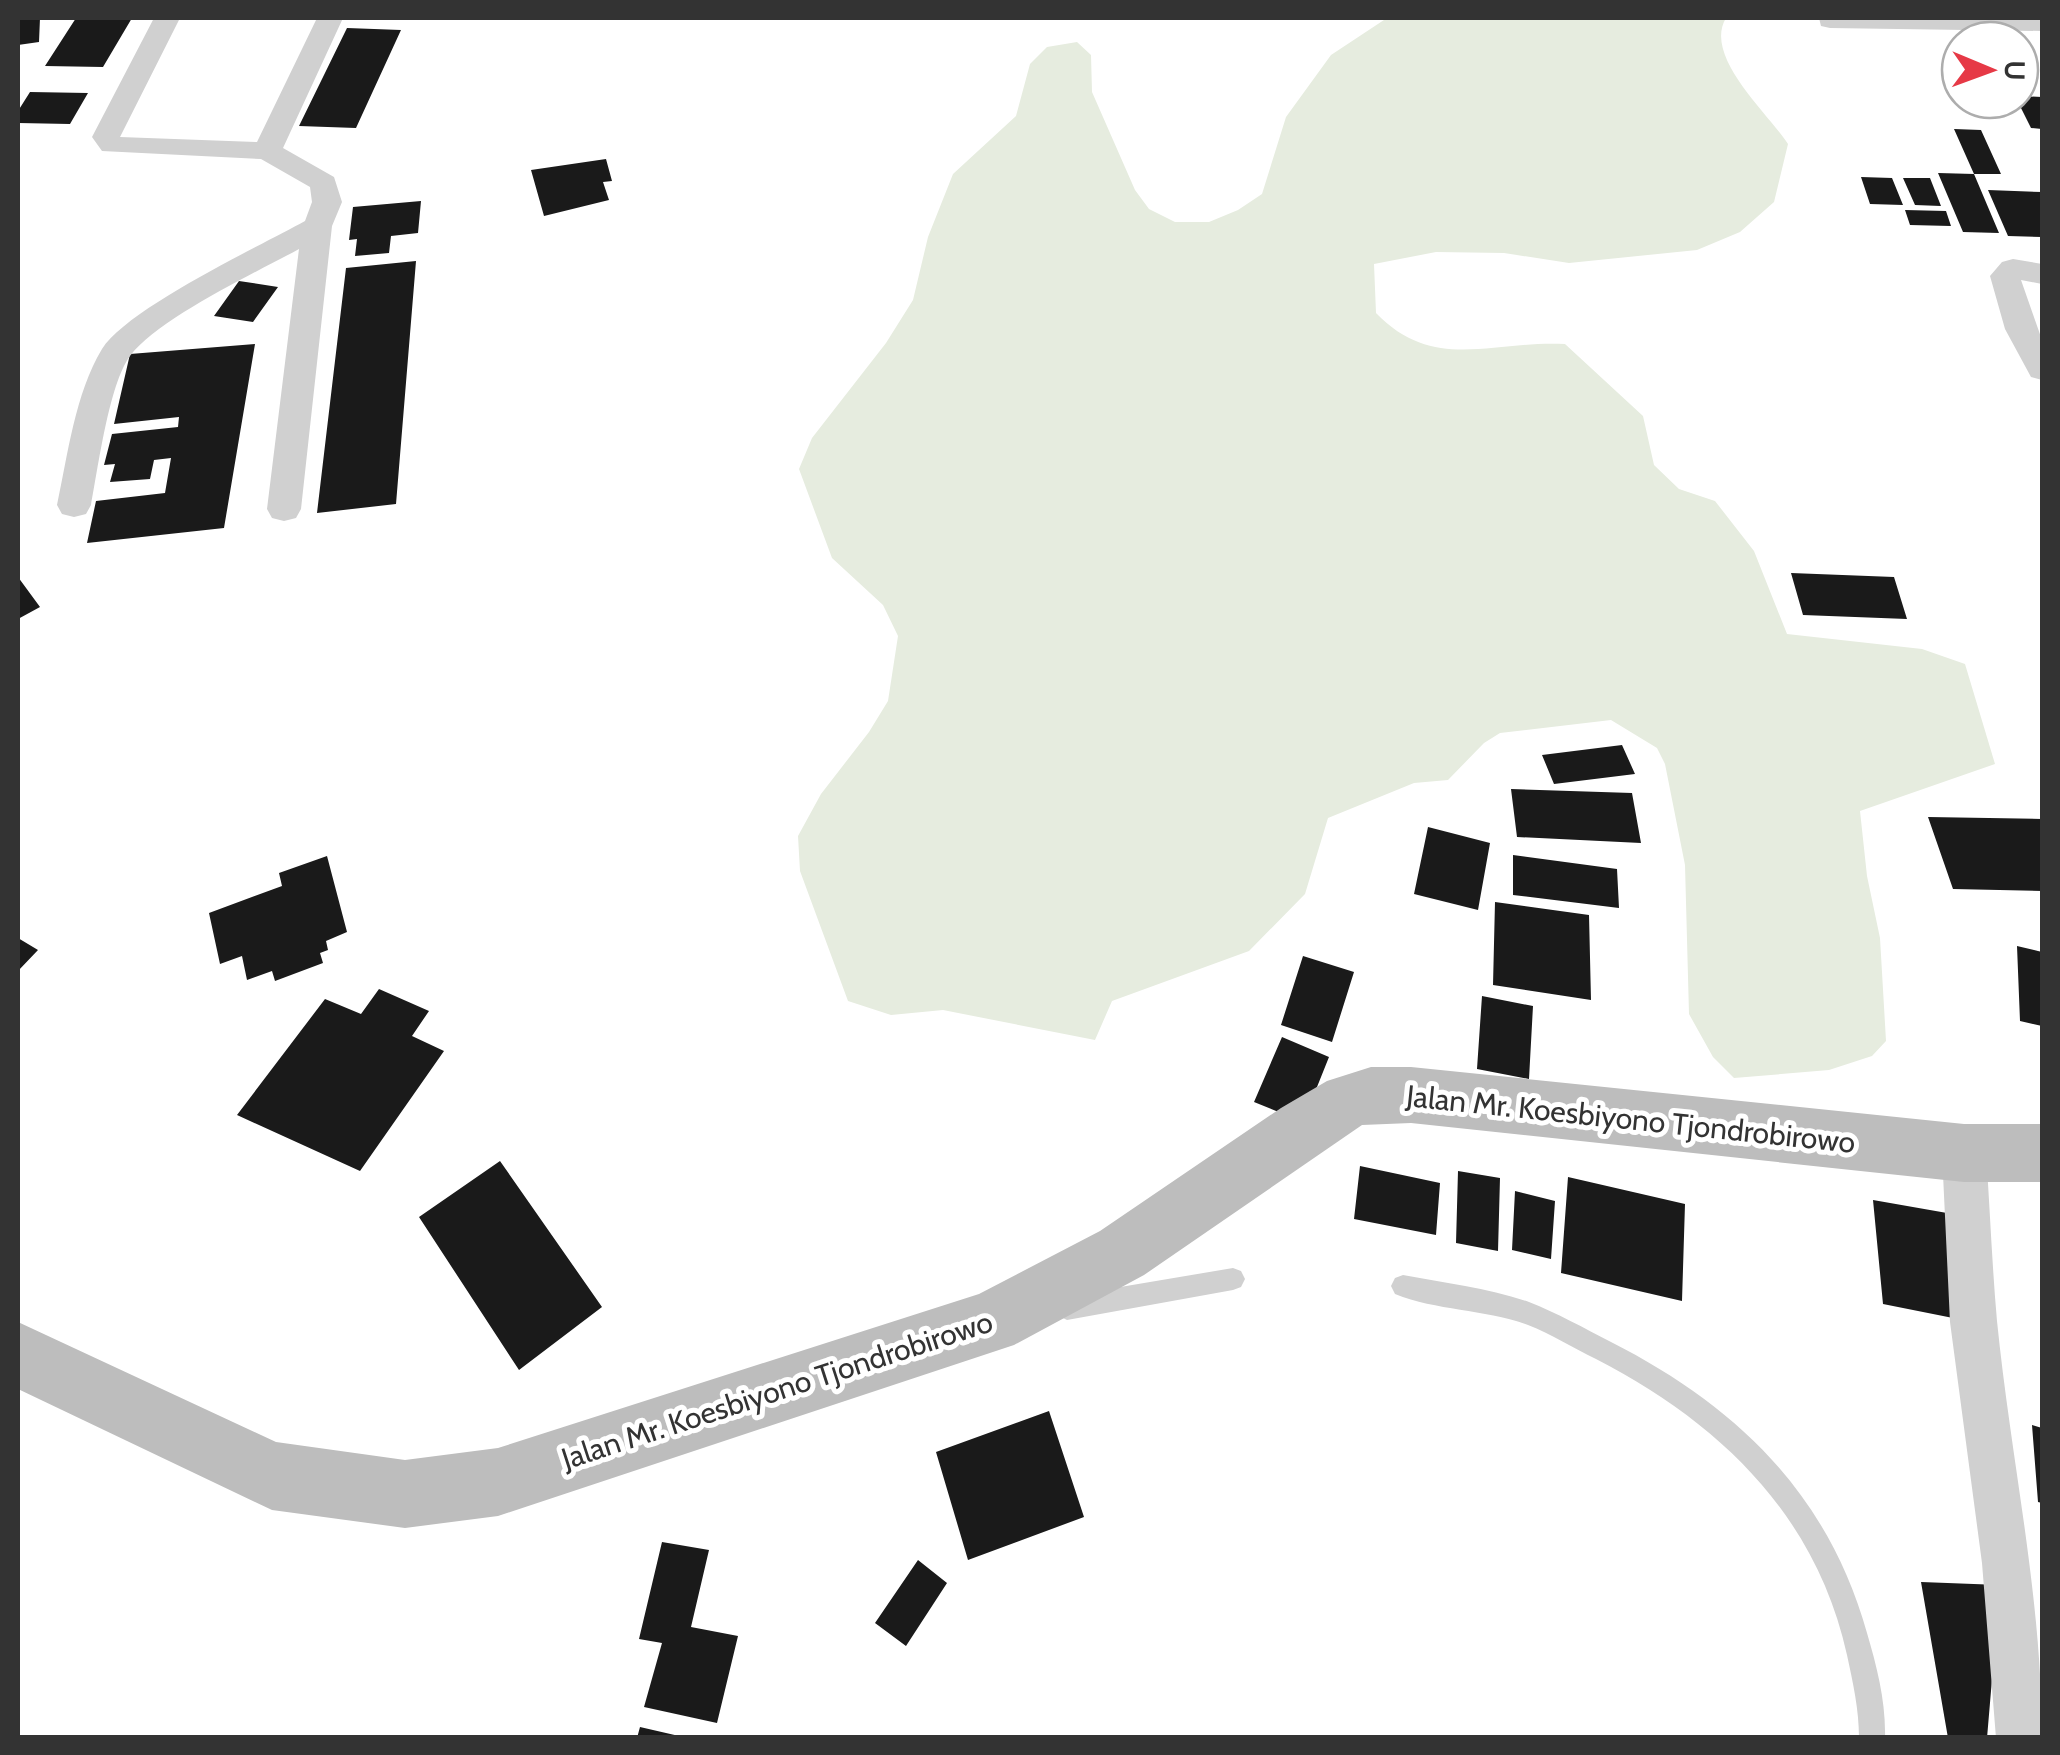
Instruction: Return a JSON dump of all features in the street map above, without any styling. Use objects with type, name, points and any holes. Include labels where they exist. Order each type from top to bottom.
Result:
[{"type":"main road","name":"Jalan Mr. Koesbiyono Tjondrobirowo","points":[[18,1355],[272,1476],[405,1494],[498,1482],[991,1322],[1122,1253],[1302,1128],[1348,1101],[1371,1095],[1412,1095],[1964,1153],[2042,1153]]},
{"type":"street","points":[[166,18],[106,137],[109,141],[184,150],[266,151],[324,183],[326,202],[318,226],[284,509]]},
{"type":"street","points":[[266,151],[330,18]]},
{"type":"street","points":[[1830,20],[2042,23]]},
{"type":"street","points":[[74,505],[89,439],[119,348],[169,313],[318,226]]},
{"type":"street","points":[[2042,274],[2014,269],[2004,276],[2021,329],[2042,368]]},
{"type":"street","points":[[1964,1153],[1974,1322],[2006,1563],[2023,1738]]},
{"type":"lane","points":[[991,1322],[1233,1279]]},
{"type":"lane","points":[[1403,1286],[1524,1312],[1625,1359],[1694,1404],[1760,1458],[1802,1511],[1833,1563],[1853,1621],[1872,1738]]},
{"type":"shaded area","points":[[1387,18],[1726,18],[1721,33],[1730,66],[1788,144],[1774,202],[1740,232],[1697,250],[1569,263],[1504,253],[1436,252],[1374,264],[1376,313],[1420,343],[1442,348],[1565,344],[1643,416],[1654,465],[1679,489],[1715,501],[1754,551],[1787,634],[1922,649],[1965,664],[1995,764],[1860,811],[1867,876],[1880,938],[1886,1041],[1872,1056],[1829,1070],[1734,1078],[1713,1057],[1689,1014],[1685,865],[1665,764],[1657,748],[1611,720],[1500,733],[1484,743],[1448,780],[1414,783],[1328,818],[1305,894],[1249,951],[1112,1001],[1095,1040],[943,1010],[891,1015],[848,1001],[800,871],[798,836],[821,794],[888,701],[898,636],[883,605],[832,558],[799,469],[812,438],[886,343],[913,300],[928,237],[953,174],[1016,116],[1030,64],[1047,47],[1077,42],[1091,55],[1092,92],[1135,190],[1149,209],[1175,222],[1209,222],[1262,194],[1286,117],[1331,55]]},
{"type":"building","points":[[18,18],[40,18],[39,42],[18,45]]},
{"type":"building","points":[[76,18],[132,18],[103,67],[45,66]]},
{"type":"building","points":[[347,28],[401,30],[356,128],[299,126]]},
{"type":"building","points":[[30,92],[88,93],[70,124],[18,123],[18,111]]},
{"type":"building","points":[[2042,97],[2042,129],[2031,128],[2027,120],[2040,120]]},
{"type":"building","points":[[1954,129],[1981,130],[2001,174],[1974,174]]},
{"type":"building","points":[[606,159],[612,181],[603,182],[609,200],[544,216],[531,170]]},
{"type":"building","points":[[1938,173],[1974,174],[1999,233],[1963,232]]},
{"type":"building","points":[[1861,177],[1892,178],[1903,205],[1870,204]]},
{"type":"building","points":[[1903,178],[1930,178],[1941,206],[1915,205]]},
{"type":"building","points":[[1988,190],[2042,192],[2042,237],[2008,236]]},
{"type":"building","points":[[421,201],[418,233],[391,236],[389,253],[355,256],[357,239],[349,240],[353,207]]},
{"type":"building","points":[[1905,210],[1946,211],[1951,226],[1910,225]]},
{"type":"building","points":[[416,261],[396,504],[317,513],[346,268]]},
{"type":"building","points":[[239,281],[278,287],[253,322],[214,316]]},
{"type":"building","points":[[255,344],[224,528],[87,543],[96,501],[165,493],[171,458],[154,460],[150,479],[110,482],[115,464],[104,465],[112,434],[178,427],[179,417],[114,424],[130,354]]},
{"type":"building","points":[[1791,573],[1894,577],[1907,619],[1803,615]]},
{"type":"building","points":[[18,577],[40,607],[18,619]]},
{"type":"building","points":[[1622,745],[1635,774],[1554,784],[1542,755]]},
{"type":"building","points":[[1511,789],[1632,793],[1641,843],[1517,837]]},
{"type":"building","points":[[1928,817],[2042,819],[2042,891],[1953,889]]},
{"type":"building","points":[[1428,827],[1490,843],[1478,910],[1414,894]]},
{"type":"building","points":[[1513,855],[1617,869],[1619,908],[1513,895]]},
{"type":"building","points":[[327,856],[347,932],[326,941],[328,950],[320,953],[323,963],[275,981],[272,971],[247,980],[242,956],[220,964],[209,913],[282,886],[279,873]]},
{"type":"building","points":[[1495,902],[1589,915],[1591,1000],[1493,985]]},
{"type":"building","points":[[18,938],[38,950],[18,971]]},
{"type":"building","points":[[2017,946],[2042,952],[2042,1026],[2020,1021]]},
{"type":"building","points":[[1303,956],[1354,972],[1332,1042],[1281,1025]]},
{"type":"building","points":[[379,989],[429,1011],[412,1036],[444,1051],[360,1171],[237,1115],[325,999],[361,1014]]},
{"type":"building","points":[[1482,996],[1533,1006],[1529,1079],[1477,1069]]},
{"type":"building","points":[[1282,1037],[1329,1057],[1303,1122],[1254,1102]]},
{"type":"building","points":[[500,1161],[602,1307],[519,1370],[419,1217]]},
{"type":"building","points":[[1360,1166],[1440,1183],[1436,1235],[1354,1219]]},
{"type":"building","points":[[1458,1171],[1500,1178],[1498,1251],[1456,1243]]},
{"type":"building","points":[[1568,1177],[1685,1204],[1682,1301],[1561,1273]]},
{"type":"building","points":[[1515,1191],[1555,1201],[1551,1259],[1512,1250]]},
{"type":"building","points":[[1873,1200],[1947,1213],[1958,1319],[1883,1304]]},
{"type":"building","points":[[1049,1411],[1084,1517],[968,1560],[936,1452]]},
{"type":"building","points":[[2032,1425],[2042,1428],[2042,1503],[2038,1502]]},
{"type":"building","points":[[662,1542],[709,1550],[691,1627],[738,1636],[717,1723],[644,1707],[662,1643],[639,1639]]},
{"type":"building","points":[[918,1560],[947,1583],[906,1646],[875,1623]]},
{"type":"building","points":[[1921,1582],[2000,1585],[1987,1738],[1948,1738]]},
{"type":"building","points":[[640,1727],[679,1736],[679,1738],[637,1738]]}]
